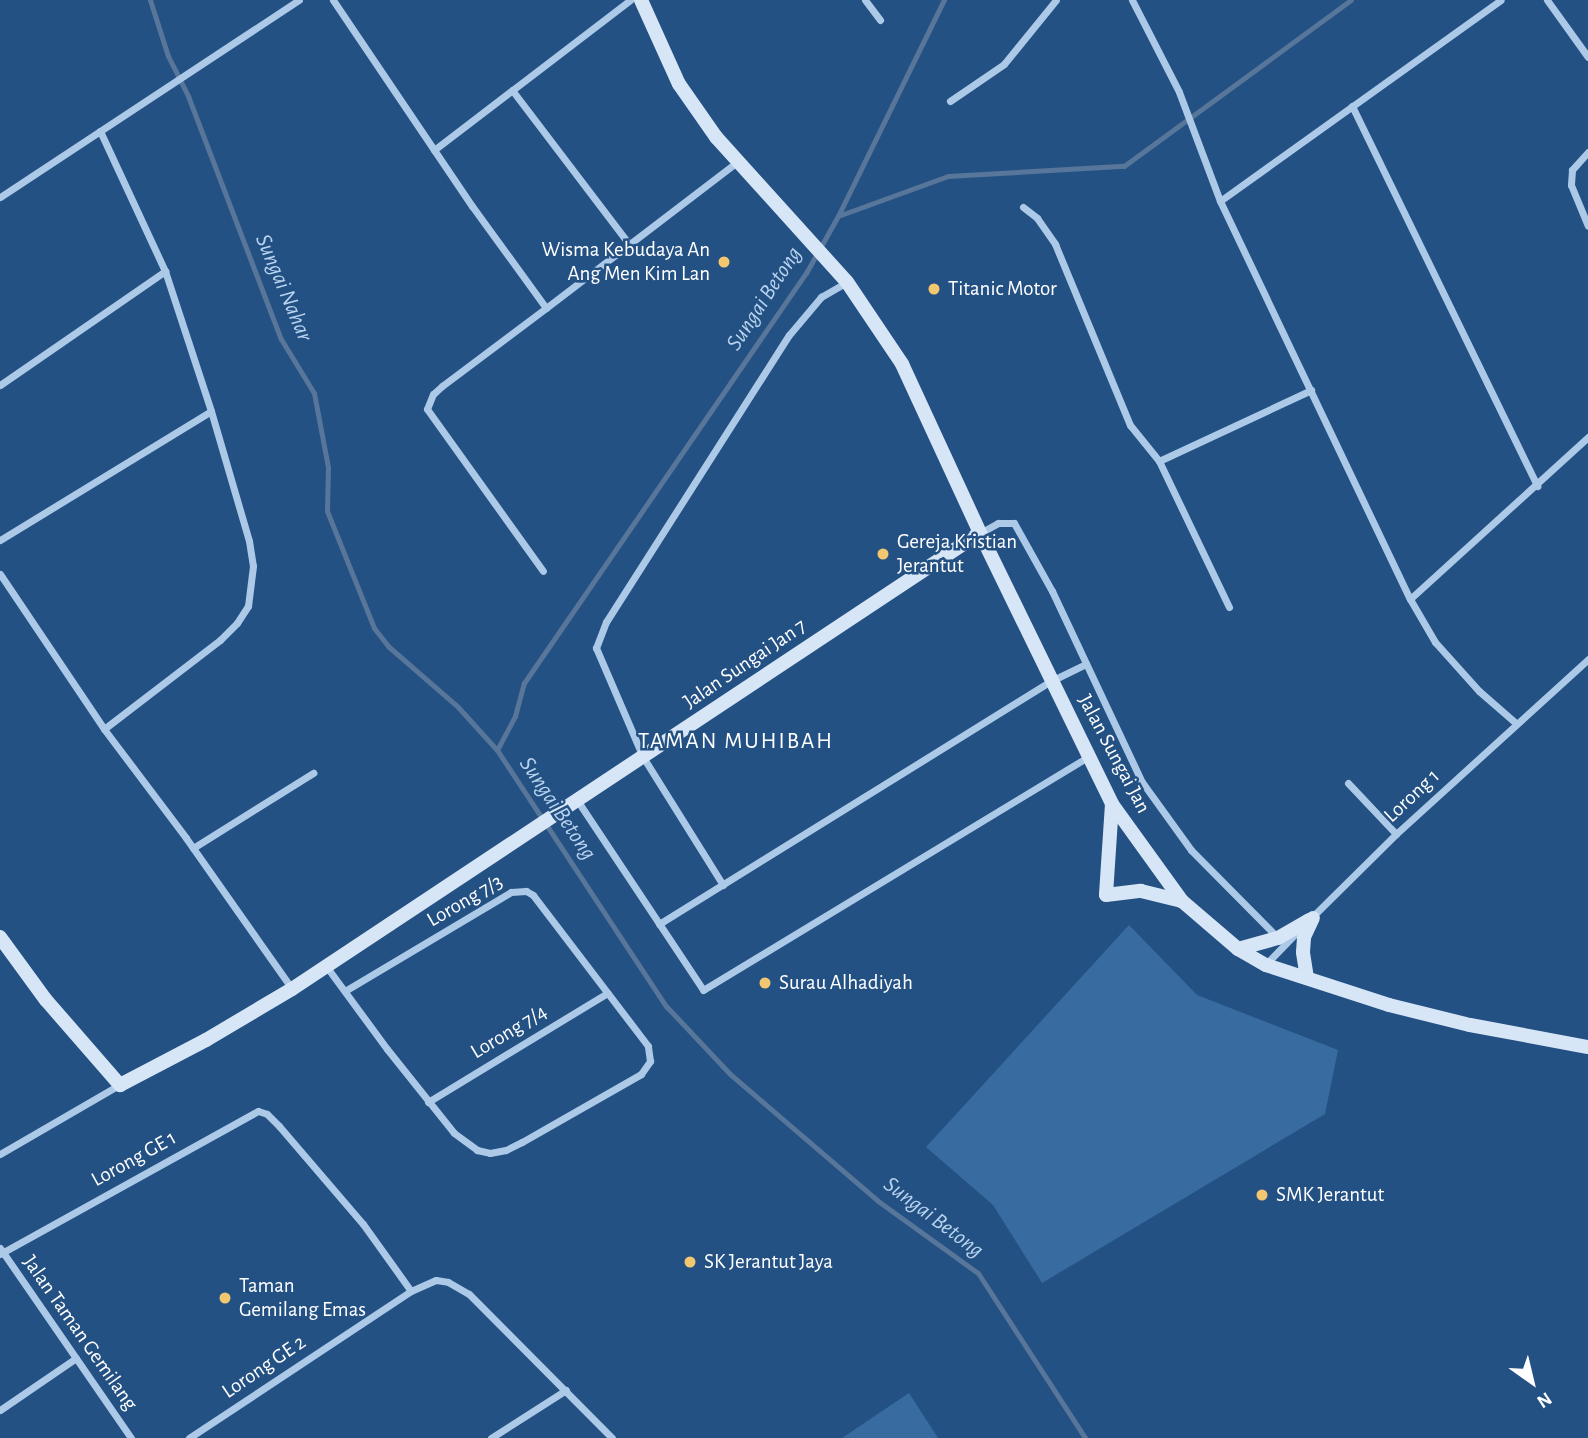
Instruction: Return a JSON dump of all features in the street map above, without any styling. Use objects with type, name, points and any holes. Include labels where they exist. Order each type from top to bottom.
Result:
[{"type":"main road","name":"Jalan Sungai Jan","points":[[641,0],[679,84],[737,162],[847,282],[902,364],[980,533],[1112,804],[1182,901],[1238,949],[1266,965],[1388,1005],[1470,1025],[1588,1046]]},
{"type":"main road","name":"Jalan Sungai Jan 7","points":[[120,1084],[206,1040],[292,989],[980,533]]},
{"type":"main road","points":[[1112,804],[1106,856],[1106,895],[1142,891],[1182,901]]},
{"type":"main road","points":[[1238,949],[1278,939],[1312,917]]},
{"type":"main road","points":[[1307,978],[1304,937],[1312,917]]},
{"type":"main road","points":[[0,937],[46,1000],[120,1084]]},
{"type":"street","points":[[0,197],[299,0]]},
{"type":"street","points":[[333,0],[434,150],[546,308]]},
{"type":"street","points":[[434,150],[630,0]]},
{"type":"street","points":[[865,0],[880,20]]},
{"type":"street","points":[[950,101],[1004,64],[1056,0]]},
{"type":"street","points":[[1132,0],[1179,92],[1220,201],[1410,599],[1435,642],[1449,659],[1517,724]]},
{"type":"street","points":[[1220,201],[1501,0]]},
{"type":"street","points":[[1547,0],[1588,57]]},
{"type":"street","points":[[512,90],[629,244]]},
{"type":"street","points":[[1352,106],[1537,486]]},
{"type":"street","points":[[100,131],[165,271],[211,411],[249,541],[253,566],[248,606],[237,623],[220,640],[104,729]]},
{"type":"street","points":[[1588,152],[1572,170],[1571,184],[1588,226]]},
{"type":"street","points":[[543,571],[427,409],[433,394],[737,162]]},
{"type":"street","points":[[1023,207],[1037,218],[1055,244],[1130,425],[1159,461],[1229,607]]},
{"type":"street","points":[[0,385],[165,271]]},
{"type":"street","points":[[723,884],[643,757],[598,659],[598,636],[789,335],[821,297],[847,282]]},
{"type":"street","points":[[1159,461],[1311,390]]},
{"type":"street","points":[[0,540],[211,411]]},
{"type":"street","points":[[1410,599],[1588,437]]},
{"type":"street","points":[[980,533],[998,523],[1014,523],[1052,591],[1142,782],[1191,850],[1278,939]]},
{"type":"street","points":[[0,574],[104,729],[193,848],[292,989]]},
{"type":"street","name":"Lorong 1","points":[[1266,965],[1396,834],[1588,659]]},
{"type":"street","points":[[659,924],[1051,681],[1086,664]]},
{"type":"street","points":[[573,803],[703,990],[1090,755]]},
{"type":"street","points":[[193,848],[313,773]]},
{"type":"street","points":[[1348,783],[1396,834]]},
{"type":"street","name":"Lorong 7/3","points":[[345,991],[511,892],[520,890],[533,895],[607,993]]},
{"type":"street","points":[[326,966],[428,1102],[465,1144],[490,1153],[522,1142],[641,1074],[650,1061],[648,1046],[607,993]]},
{"type":"street","name":"Lorong 7/4","points":[[428,1102],[607,993]]},
{"type":"street","points":[[0,1154],[120,1084]]},
{"type":"street","name":"Lorong GE 1","points":[[1,1252],[251,1113],[262,1111],[279,1126],[363,1224],[411,1291]]},
{"type":"street","name":"Jalan Taman Gemilang","points":[[1,1252],[131,1438]]},
{"type":"street","name":"Lorong GE 2","points":[[189,1438],[411,1291],[436,1280],[448,1282],[469,1294],[566,1390]]},
{"type":"street","points":[[0,1410],[76,1358]]},
{"type":"street","points":[[491,1438],[566,1390],[612,1438]]},
{"type":"shaded area","points":[[1129,925],[1197,995],[1338,1050],[1325,1114],[1042,1283],[993,1205],[926,1147]]},
{"type":"shaded area","points":[[909,1393],[938,1438],[842,1438]]},
{"type":"waterway","name":"Sungai Betong","points":[[150,0],[168,56],[188,96],[281,339],[314,393],[328,467],[327,511],[374,628],[389,647],[458,707],[497,750],[666,1006],[730,1074],[878,1201],[978,1273],[1085,1438]]},
{"type":"waterway","name":"Sungai Betong","points":[[497,750],[515,716],[524,683],[806,273],[838,216],[944,0]]},
{"type":"waterway","points":[[838,216],[948,176],[1124,166],[1351,0]]},
{"type":"place","name":"Wisma Kebudaya An Ang Men Kim Lan","points":[[724,262]]},
{"type":"place","name":"Titanic Motor","points":[[934,289]]},
{"type":"place","name":"Gereja Kristian Jerantut","points":[[883,554]]},
{"type":"place","name":"Surau Alhadiyah","points":[[765,983]]},
{"type":"place","name":"SMK Jerantut","points":[[1262,1195]]},
{"type":"place","name":"SK Jerantut Jaya","points":[[690,1262]]},
{"type":"place","name":"Taman Gemilang Emas","points":[[225,1298]]},
{"type":"district","name":"TAMAN MUHIBAH","points":[[736,742]]},
{"type":"water label","name":"Sungai Nahar","points":[[283,288]]}]
